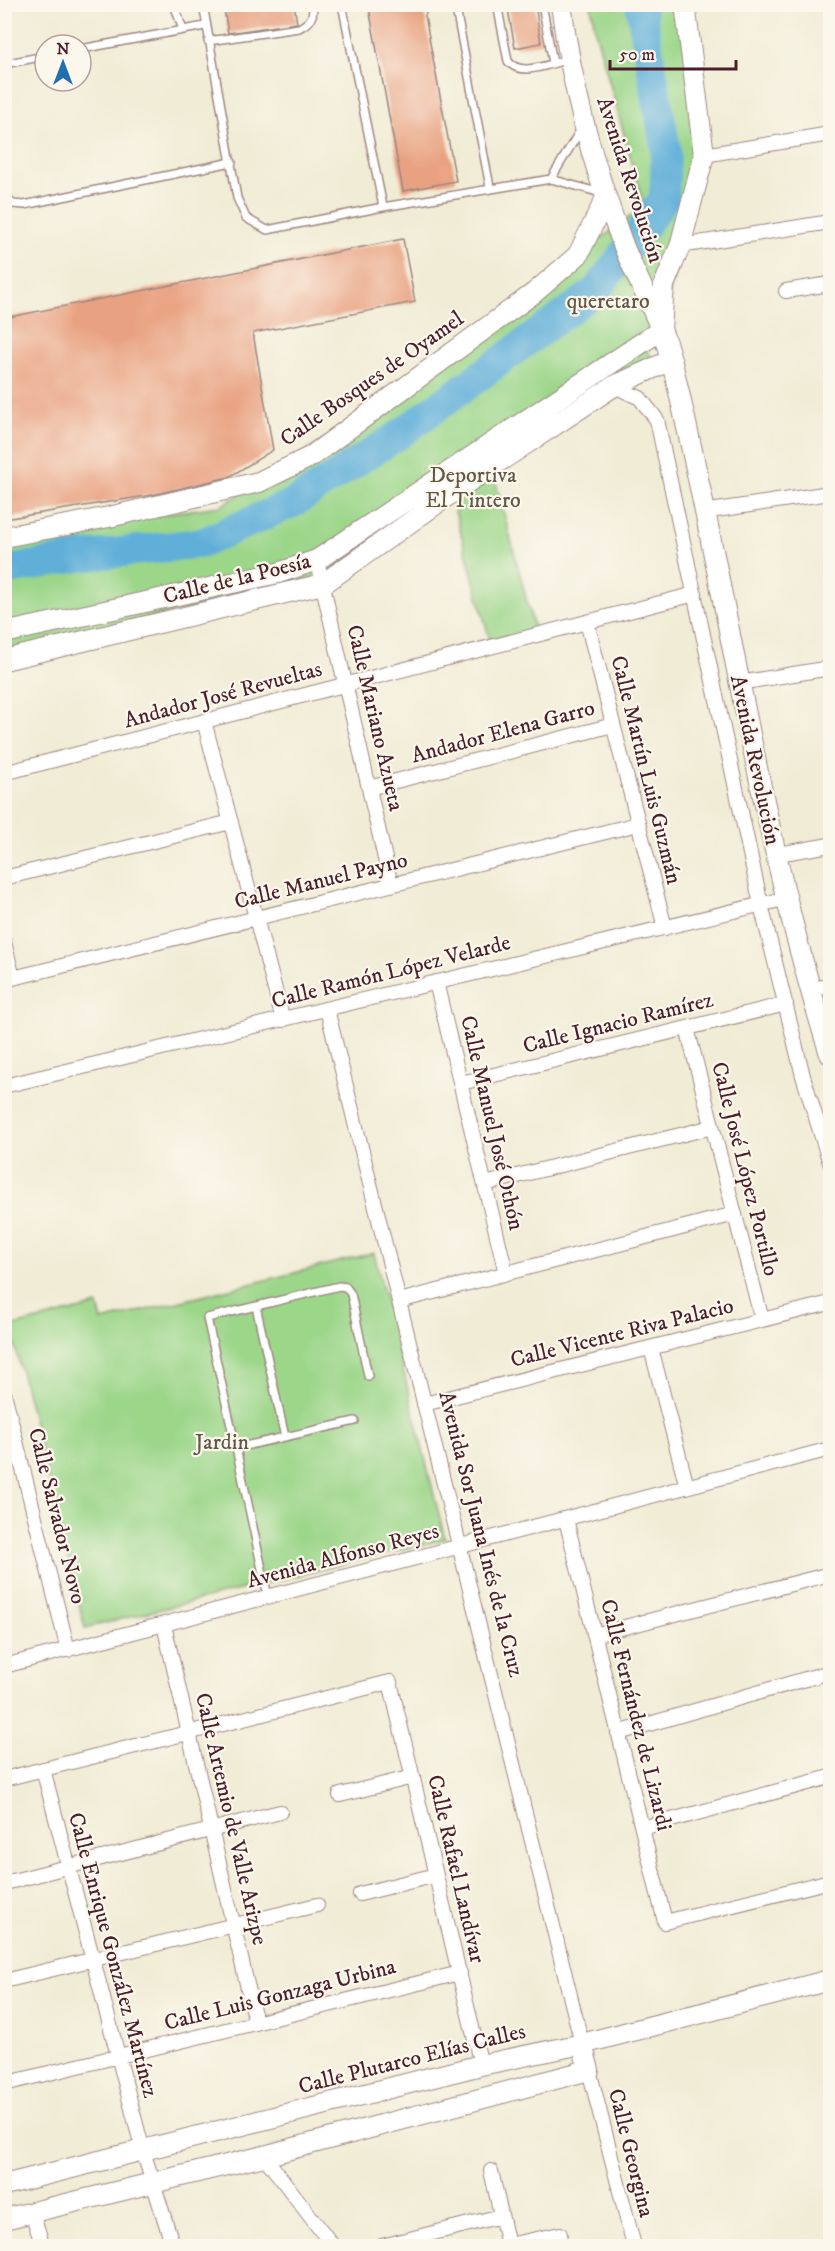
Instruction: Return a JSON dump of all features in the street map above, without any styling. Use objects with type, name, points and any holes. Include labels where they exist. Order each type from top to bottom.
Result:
[{"type":"street","name":"Avenida Revolución","points":[[561,4],[561,61],[606,199],[637,279],[661,330],[671,360],[777,854],[810,989],[831,1054]]},
{"type":"street","name":"Avenida Revolución","points":[[661,330],[664,285],[680,246],[704,155],[685,4]]},
{"type":"street","points":[[704,155],[831,134]]},
{"type":"street","name":"Calle Bosques de Oyamel","points":[[4,537],[109,517],[259,482],[309,457],[534,293],[578,255],[606,199]]},
{"type":"street","points":[[680,246],[831,222]]},
{"type":"street","points":[[786,291],[831,284]]},
{"type":"street","name":"Calle de la Poesía","points":[[4,633],[278,573],[317,560],[661,330]]},
{"type":"street","name":"Calle de la Poesía","points":[[4,660],[323,584],[450,494],[614,386],[671,360]]},
{"type":"street","name":"Avenida Revolución","points":[[614,386],[640,398],[657,420],[760,905],[803,1076],[831,1163]]},
{"type":"street","points":[[703,512],[831,493]]},
{"type":"street","name":"Calle Mariano Azueta","points":[[317,560],[391,885]]},
{"type":"street","name":"Andador José Revueltas","points":[[4,773],[695,594]]},
{"type":"street","name":"Calle Martín Luis Guzmán","points":[[586,622],[665,928]]},
{"type":"street","points":[[739,683],[831,668]]},
{"type":"street","points":[[204,722],[283,1020]]},
{"type":"street","name":"Andador Elena Garro","points":[[369,788],[613,725]]},
{"type":"street","points":[[4,878],[231,822]]},
{"type":"street","name":"Calle Manuel Payno","points":[[4,942],[13,978],[638,824]]},
{"type":"street","points":[[777,854],[831,845]]},
{"type":"street","name":"Calle Ramón López Velarde","points":[[4,1086],[788,898]]},
{"type":"street","name":"Calle Manuel José Othón","points":[[436,982],[506,1273]]},
{"type":"street","points":[[810,989],[831,986]]},
{"type":"street","name":"Calle Ignacio Ramírez","points":[[460,1083],[786,1004]]},
{"type":"street","name":"Avenida Sor Juana Inés de la Cruz","points":[[327,1009],[589,2070]]},
{"type":"street","name":"Calle José López Portillo","points":[[687,1028],[762,1320]]},
{"type":"street","points":[[485,1184],[712,1127]]},
{"type":"street","points":[[399,1301],[735,1214]]},
{"type":"street","name":"Calle Vicente Riva Palacio","points":[[424,1404],[831,1303]]},
{"type":"street","points":[[651,1348],[687,1487]]},
{"type":"street","name":"Calle Salvador Novo","points":[[4,1393],[68,1650]]},
{"type":"street","name":"Avenida Alfonso Reyes","points":[[4,1666],[831,1449]]},
{"type":"street","name":"Calle Fernández de Lizardi","points":[[566,1519],[665,1922],[831,1881]]},
{"type":"street","points":[[594,1635],[831,1574]]},
{"type":"street","name":"Calle Artemio de Valle Arizpe","points":[[164,1624],[256,2023]]},
{"type":"street","points":[[618,1732],[831,1672]]},
{"type":"street","name":"Calle Rafael Landívar","points":[[189,1732],[390,1682],[482,2065]]},
{"type":"street","points":[[4,1779],[189,1732]]},
{"type":"street","name":"Calle Enrique González Martínez","points":[[43,1769],[143,2151],[172,2247]]},
{"type":"street","points":[[340,1795],[413,1777]]},
{"type":"street","points":[[642,1828],[831,1777]]},
{"type":"street","points":[[5,1883],[280,1812]]},
{"type":"street","points":[[360,1894],[436,1875]]},
{"type":"street","points":[[4,1981],[317,1905]]},
{"type":"street","name":"Calle Luis Gonzaga Urbina","points":[[4,2084],[459,1973]]},
{"type":"street","name":"Calle Plutarco Elías Calles","points":[[4,2186],[482,2065],[582,2044],[831,1980]]},
{"type":"street","points":[[4,2219],[264,2156],[589,2070]]},
{"type":"street","name":"Calle Georgina","points":[[589,2070],[634,2247]]},
{"type":"street","points":[[264,2156],[333,2247]]},
{"type":"street","points":[[491,2171],[506,2246],[560,2234]]},
{"type":"street","points":[[32,2213],[43,2247]]},
{"type":"street","points":[[382,2247],[501,2216]]},
{"type":"lane","points":[[174,4],[183,30]]},
{"type":"lane","points":[[203,4],[205,26],[237,198],[246,218],[267,230],[383,207],[552,179],[606,199]]},
{"type":"lane","points":[[208,41],[299,28],[310,22],[314,13],[312,4]]},
{"type":"lane","points":[[342,4],[383,207]]},
{"type":"lane","points":[[455,4],[490,188]]},
{"type":"lane","points":[[497,4],[508,61],[517,70],[561,61],[542,4]]},
{"type":"lane","points":[[93,47],[205,26]]},
{"type":"lane","points":[[4,64],[33,58]]},
{"type":"lane","points":[[552,179],[583,127]]},
{"type":"lane","points":[[4,182],[6,198],[13,204],[24,205],[232,162]]},
{"type":"lane","points":[[268,1597],[207,1318],[339,1286],[346,1287],[351,1294],[368,1376]]},
{"type":"lane","points":[[256,1306],[285,1437]]},
{"type":"lane","points":[[236,1448],[355,1421]]},
{"type":"green space","name":"queretaro","points":[[591,5],[685,5],[704,155],[661,330],[339,546],[235,582],[5,634],[4,538],[36,531],[221,506],[393,396],[644,206],[595,30]]},
{"type":"green space","name":"Deportiva El Tintero","points":[[644,346],[651,356],[491,464],[536,636],[492,648],[450,493],[321,577],[5,653],[4,639],[292,572]]},
{"type":"green space","name":"Jardin","points":[[374,1253],[445,1539],[85,1628],[10,1327],[98,1305],[102,1321]]},
{"type":"building","points":[[223,4],[294,4],[297,23],[228,33]]},
{"type":"building","points":[[390,4],[429,4],[425,16],[456,181],[403,191],[369,8]]},
{"type":"building","points":[[507,4],[535,4],[541,43],[515,48]]},
{"type":"building","points":[[403,239],[415,302],[253,333],[273,450],[229,477],[152,495],[4,519],[4,318]]},
{"type":"waterway","points":[[4,571],[78,557],[202,543],[295,502],[400,434],[596,291],[664,199],[666,150],[640,4]]}]
